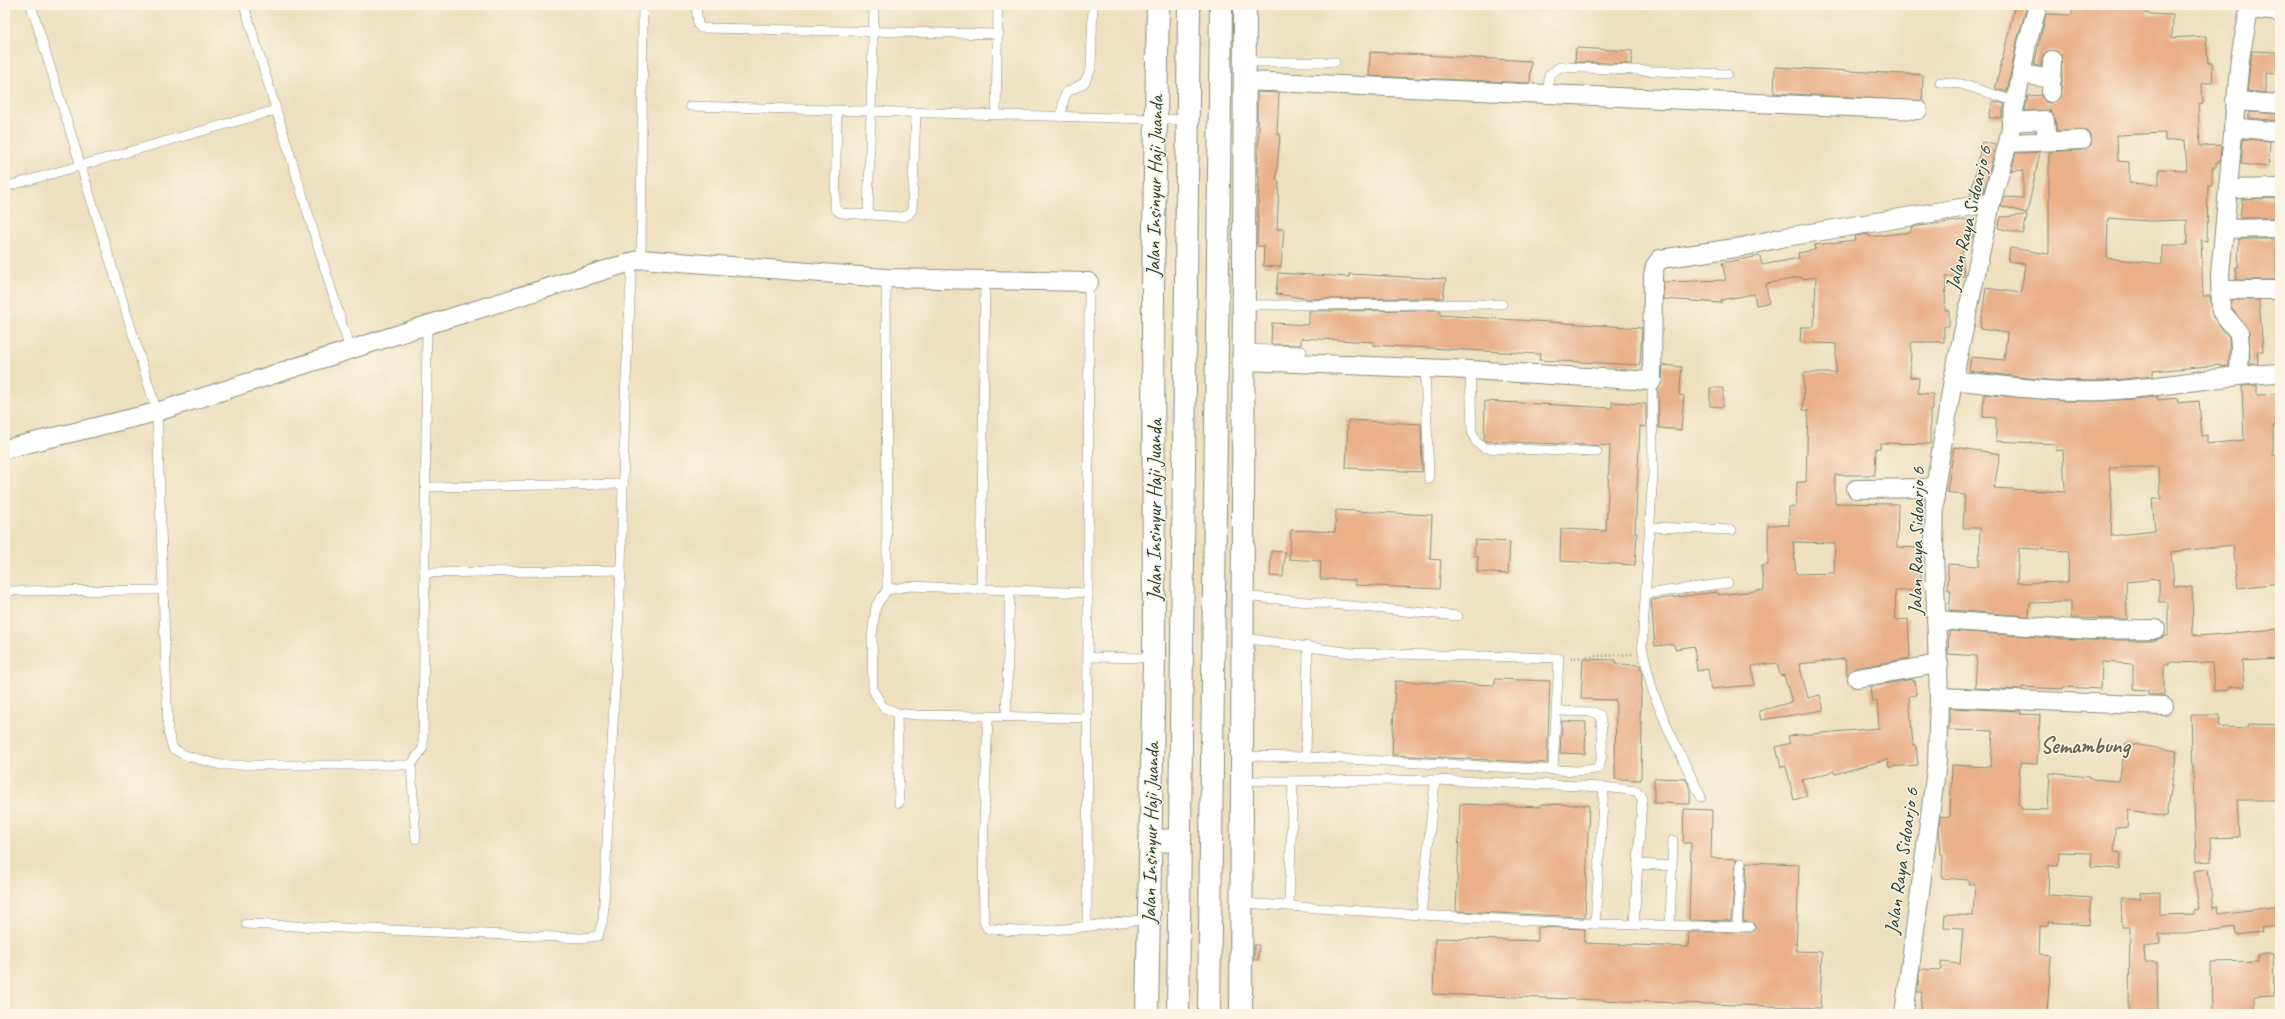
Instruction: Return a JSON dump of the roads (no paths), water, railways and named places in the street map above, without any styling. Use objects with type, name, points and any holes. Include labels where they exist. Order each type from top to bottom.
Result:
[{"type":"main road","name":"Jalan Insinyur Haji Juanda","points":[[1146,1014],[1142,920],[1150,841],[1145,658],[1158,5]]},
{"type":"main road","name":"Jalan Insinyur Haji Juanda","points":[[1178,1014],[1189,5]]},
{"type":"main road","points":[[1209,1014],[1221,5]]},
{"type":"main road","points":[[1241,1014],[1244,5]]},
{"type":"main road","points":[[1150,841],[1180,840]]},
{"type":"street","name":"Jalan Raya Sidoarjo 6","points":[[1904,1014],[1936,762],[1939,664],[1936,620],[1935,488],[1953,380],[1991,203],[2008,143],[2014,101],[2038,5]]},
{"type":"street","points":[[2239,375],[2239,333],[2221,311],[2220,290],[2235,101],[2240,58],[2249,7],[2280,12]]},
{"type":"street","points":[[2021,74],[2051,86],[2052,60]]},
{"type":"street","points":[[1245,72],[1548,95],[1918,110]]},
{"type":"street","points":[[2235,101],[2280,104]]},
{"type":"street","points":[[2011,122],[2044,120],[2047,141]]},
{"type":"street","points":[[2233,127],[2280,132]]},
{"type":"street","points":[[2008,143],[2082,140]]},
{"type":"street","points":[[2228,189],[2280,188]]},
{"type":"street","points":[[1244,355],[1425,369],[1470,370],[1652,381],[1653,275],[1655,266],[1660,259],[1670,256],[1742,247],[1787,237],[1991,203]]},
{"type":"street","points":[[2225,229],[2280,228]]},
{"type":"street","points":[[5,449],[157,412],[427,325],[637,260],[886,278],[1089,282]]},
{"type":"street","points":[[2220,290],[2280,290]]},
{"type":"street","points":[[1953,380],[2054,392],[2162,386],[2239,375],[2280,373]]},
{"type":"street","points":[[1856,489],[1935,488]]},
{"type":"street","points":[[1936,620],[2089,630],[2156,629]]},
{"type":"street","points":[[1857,678],[1939,664]]},
{"type":"street","points":[[1939,697],[2164,706]]},
{"type":"lane","points":[[31,5],[79,165],[157,412],[168,732],[173,749],[187,756],[221,765],[411,765]]},
{"type":"lane","points":[[244,5],[350,350]]},
{"type":"lane","points":[[246,924],[582,938],[598,936],[603,920],[624,484],[637,260],[642,5]]},
{"type":"lane","points":[[696,5],[698,25],[701,28],[999,34]]},
{"type":"lane","points":[[868,215],[874,5]]},
{"type":"lane","points":[[996,115],[999,34],[998,5]]},
{"type":"lane","points":[[1061,117],[1064,98],[1067,92],[1084,83],[1091,69],[1093,5]]},
{"type":"lane","points":[[1245,72],[1335,62]]},
{"type":"lane","points":[[1548,95],[1549,75],[1563,67],[1727,74]]},
{"type":"lane","points":[[1940,82],[1961,84],[2014,101]]},
{"type":"lane","points":[[690,106],[1187,120]]},
{"type":"lane","points":[[5,187],[276,110]]},
{"type":"lane","points":[[837,110],[835,210],[841,213],[902,217],[908,215],[912,210],[916,113]]},
{"type":"lane","points":[[886,278],[887,590],[876,606],[873,628],[873,690],[883,707],[897,713],[917,716],[1087,718]]},
{"type":"lane","points":[[981,588],[985,280]]},
{"type":"lane","points":[[1087,926],[1089,282]]},
{"type":"lane","points":[[1244,305],[1502,304]]},
{"type":"lane","points":[[416,839],[411,765],[423,748],[427,325]]},
{"type":"lane","points":[[1244,355],[1302,351]]},
{"type":"lane","points":[[1425,369],[1429,479]]},
{"type":"lane","points":[[1470,370],[1472,431],[1476,442],[1484,448],[1597,452]]},
{"type":"lane","points":[[1652,381],[1654,473],[1642,647],[1656,698],[1669,731],[1701,797]]},
{"type":"lane","points":[[426,487],[624,484]]},
{"type":"lane","points":[[1650,527],[1732,530]]},
{"type":"lane","points":[[425,573],[621,570]]},
{"type":"lane","points":[[1645,594],[1728,583]]},
{"type":"lane","points":[[887,590],[910,586],[1088,593]]},
{"type":"lane","points":[[1006,717],[1010,589]]},
{"type":"lane","points":[[5,591],[163,590]]},
{"type":"lane","points":[[1243,596],[1458,616]]},
{"type":"lane","points":[[1243,638],[1353,653],[1559,658],[1557,711],[1552,769]]},
{"type":"lane","points":[[1306,757],[1308,647]]},
{"type":"lane","points":[[1088,657],[1145,658]]},
{"type":"lane","points":[[1242,756],[1306,757],[1593,771],[1599,768],[1601,762],[1600,715],[1593,712],[1557,711]]},
{"type":"lane","points":[[897,713],[899,803]]},
{"type":"lane","points":[[988,717],[983,849],[984,921],[987,928],[1058,930],[1117,921],[1142,920]]},
{"type":"lane","points":[[1242,781],[1293,782],[1435,780],[1604,787],[1637,791],[1641,795],[1634,924]]},
{"type":"lane","points":[[1421,915],[1435,780]]},
{"type":"lane","points":[[1289,904],[1293,782]]},
{"type":"lane","points":[[1595,924],[1604,787]]},
{"type":"lane","points":[[1670,926],[1673,840]]},
{"type":"lane","points":[[1736,927],[1740,863]]},
{"type":"lane","points":[[1638,864],[1671,866]]},
{"type":"lane","points":[[1242,903],[1289,904],[1421,915],[1595,924],[1750,927]]},
{"type":"district","name":"Semambung","points":[[2085,745]]}]
